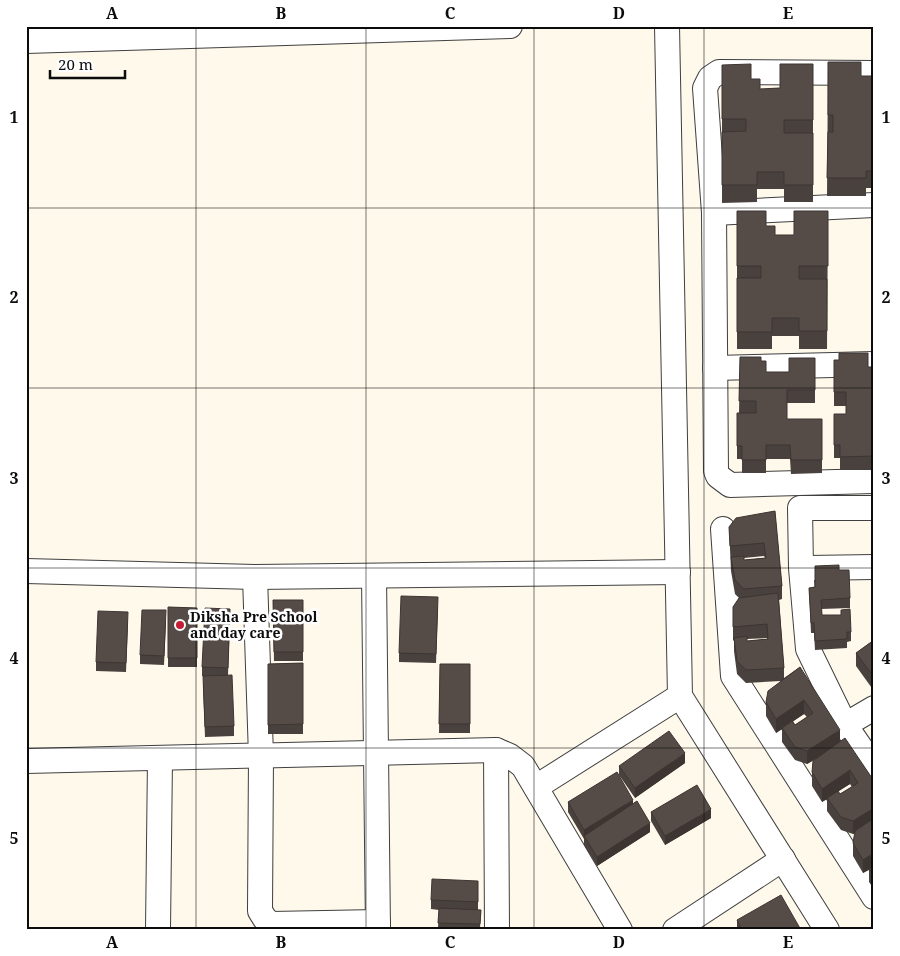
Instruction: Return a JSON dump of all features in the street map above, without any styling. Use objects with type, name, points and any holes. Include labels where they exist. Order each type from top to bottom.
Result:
[{"type":"street","points":[[26,41],[510,26]]},
{"type":"street","points":[[667,26],[680,696],[827,930]]},
{"type":"street","points":[[874,73],[719,72],[710,78],[705,88],[714,213],[716,471],[718,476],[730,486],[874,480]]},
{"type":"street","points":[[714,213],[874,205]]},
{"type":"street","points":[[716,368],[874,364]]},
{"type":"street","points":[[874,508],[800,508],[801,568],[808,649],[845,725],[874,767]]},
{"type":"street","points":[[723,529],[733,676],[874,897]]},
{"type":"street","points":[[801,568],[874,567]]},
{"type":"street","points":[[26,571],[255,577],[678,572]]},
{"type":"street","points":[[255,577],[261,756],[260,911],[271,924],[378,926],[374,576]]},
{"type":"street","points":[[536,787],[680,696]]},
{"type":"street","points":[[845,725],[874,708]]},
{"type":"street","points":[[496,750],[497,930]]},
{"type":"street","points":[[26,761],[496,750],[510,756],[524,766],[620,930]]},
{"type":"street","points":[[158,930],[160,758]]},
{"type":"street","points":[[675,930],[783,859]]},
{"type":"building","points":[[828,62],[861,62],[861,76],[874,76],[874,171],[866,171],[866,178],[827,178],[828,132],[833,132],[833,115],[828,115]]},
{"type":"building","points":[[751,64],[751,79],[760,79],[760,89],[780,88],[780,64],[813,64],[813,120],[784,120],[784,133],[813,133],[813,185],[784,185],[784,172],[757,172],[757,185],[722,185],[722,132],[746,131],[746,119],[722,119],[722,65]]},
{"type":"building","points":[[737,211],[766,211],[766,226],[775,226],[775,235],[794,235],[794,211],[828,211],[828,266],[799,266],[799,279],[827,279],[827,331],[799,331],[799,318],[772,318],[772,332],[737,332],[737,278],[761,278],[761,266],[737,266]]},
{"type":"building","points":[[839,353],[868,353],[868,367],[874,367],[873,456],[840,457],[840,445],[834,445],[834,414],[846,414],[846,392],[834,392],[834,360],[839,360]]},
{"type":"building","points":[[740,357],[761,357],[761,361],[766,361],[766,372],[789,372],[789,358],[815,358],[815,390],[787,390],[787,419],[822,419],[822,460],[791,460],[790,445],[766,445],[766,460],[742,460],[742,446],[737,446],[737,413],[756,413],[756,401],[739,401]]},
{"type":"building","points":[[775,511],[782,586],[744,589],[735,580],[731,557],[744,556],[744,560],[766,558],[764,543],[730,546],[729,527],[736,518]]},
{"type":"building","points":[[839,565],[839,570],[849,570],[850,598],[821,600],[822,615],[841,615],[841,610],[850,609],[851,632],[847,632],[847,639],[815,641],[814,623],[811,623],[809,588],[815,587],[815,566]]},
{"type":"building","points":[[778,593],[784,668],[746,670],[737,661],[734,638],[747,636],[747,641],[768,639],[767,624],[733,627],[733,607],[739,598]]},
{"type":"building","points":[[401,596],[438,597],[436,654],[399,653]]},
{"type":"building","points":[[273,600],[303,600],[303,652],[274,652]]},
{"type":"building","points":[[168,607],[197,608],[197,658],[168,658]]},
{"type":"building","points":[[205,608],[230,609],[228,668],[202,667]]},
{"type":"building","points":[[142,610],[166,610],[164,656],[140,655]]},
{"type":"building","points":[[98,611],[128,612],[126,663],[96,662]]},
{"type":"building","points":[[874,640],[874,677],[856,653]]},
{"type":"building","points":[[303,663],[303,724],[268,725],[268,664]]},
{"type":"building","points":[[440,664],[470,664],[470,724],[439,724]]},
{"type":"building","points":[[800,667],[840,730],[807,751],[795,747],[782,728],[792,721],[795,725],[813,713],[804,700],[776,719],[766,702],[768,691]]},
{"type":"building","points":[[232,675],[234,726],[205,727],[203,676]]},
{"type":"building","points":[[669,731],[685,753],[635,788],[619,766]]},
{"type":"building","points":[[845,738],[874,781],[874,808],[853,821],[841,817],[827,798],[838,791],[840,794],[858,783],[850,770],[822,789],[812,772],[813,761]]},
{"type":"building","points":[[617,772],[633,800],[584,830],[568,802]]},
{"type":"building","points":[[697,785],[711,809],[665,836],[651,812]]},
{"type":"building","points":[[637,801],[650,823],[597,857],[584,836]]},
{"type":"building","points":[[874,818],[874,853],[863,860],[853,843],[855,831]]},
{"type":"building","points":[[874,866],[874,875],[869,869]]},
{"type":"building","points":[[432,879],[478,881],[478,902],[431,900]]},
{"type":"building","points":[[781,895],[801,930],[742,930],[737,920]]},
{"type":"building","points":[[439,908],[481,910],[480,924],[438,923]]},
{"type":"building","points":[[314,928],[314,930],[291,930]]},
{"type":"place","name":"Diksha Pre School and day care","points":[[180,625]]}]
